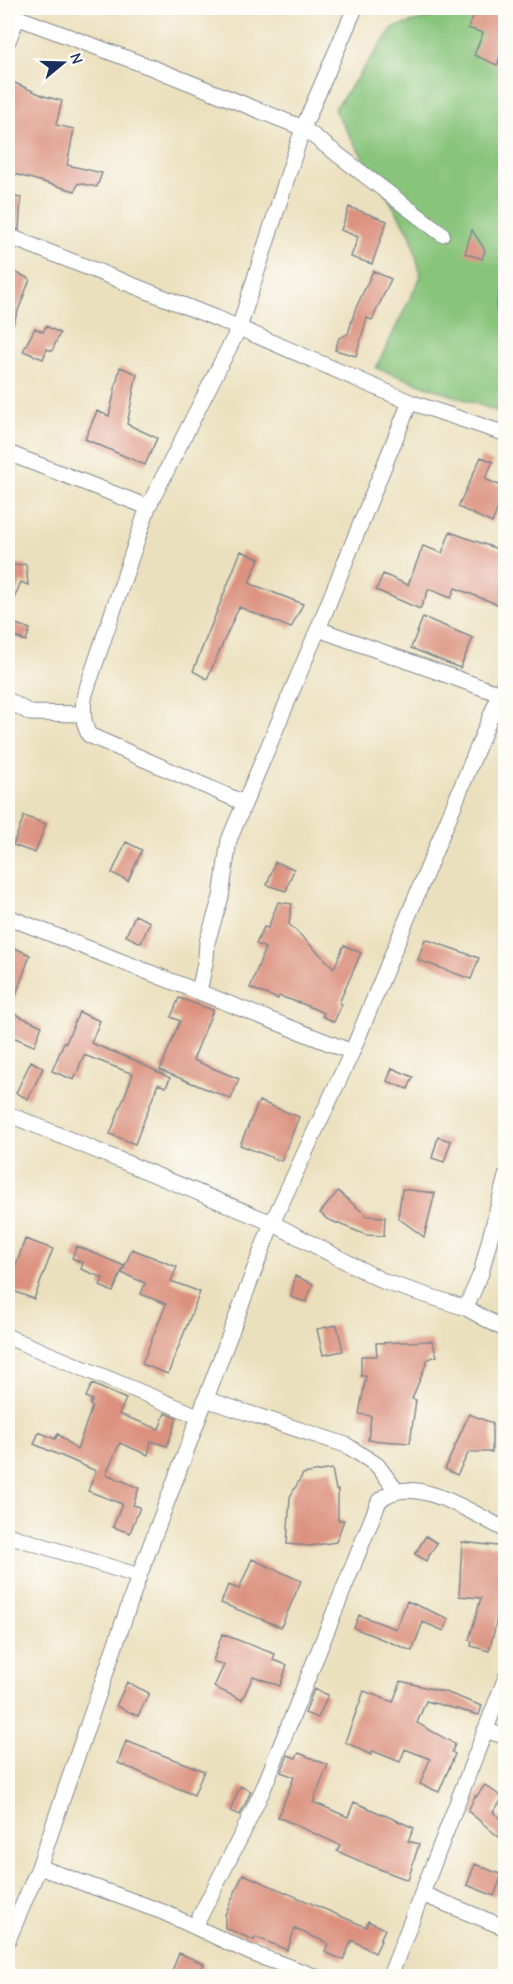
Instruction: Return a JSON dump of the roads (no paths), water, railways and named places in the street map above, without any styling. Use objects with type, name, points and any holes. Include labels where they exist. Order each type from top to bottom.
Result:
[{"type":"street","points":[[244,803],[89,735],[83,714],[85,694],[148,507],[239,328],[303,128],[355,8]]},
{"type":"street","points":[[8,41],[12,16],[158,70],[303,128],[442,234]]},
{"type":"street","points":[[8,236],[239,328],[410,402],[506,434]]},
{"type":"street","points":[[199,992],[207,942],[221,897],[229,840],[410,402]]},
{"type":"street","points":[[8,453],[148,507]]},
{"type":"street","points":[[8,1940],[39,1867],[139,1576],[272,1223],[352,1052],[503,686],[318,629]]},
{"type":"street","points":[[8,700],[30,713],[83,714]]},
{"type":"street","points":[[8,917],[352,1052]]},
{"type":"street","points":[[8,1114],[272,1223],[385,1282],[466,1308],[506,1330]]},
{"type":"street","points":[[466,1308],[481,1273],[506,1176]]},
{"type":"street","points":[[8,1337],[198,1416]]},
{"type":"street","points":[[205,1399],[346,1445],[377,1466],[396,1490]]},
{"type":"street","points":[[195,1926],[264,1787],[379,1501],[387,1493],[396,1490],[418,1490],[437,1496],[506,1530]]},
{"type":"street","points":[[8,1535],[139,1576]]},
{"type":"street","points":[[390,1977],[506,1677]]},
{"type":"street","points":[[485,1730],[506,1737]]},
{"type":"street","points":[[39,1867],[163,1912],[250,1953],[314,1977]]},
{"type":"street","points":[[422,1894],[506,1928]]}]
